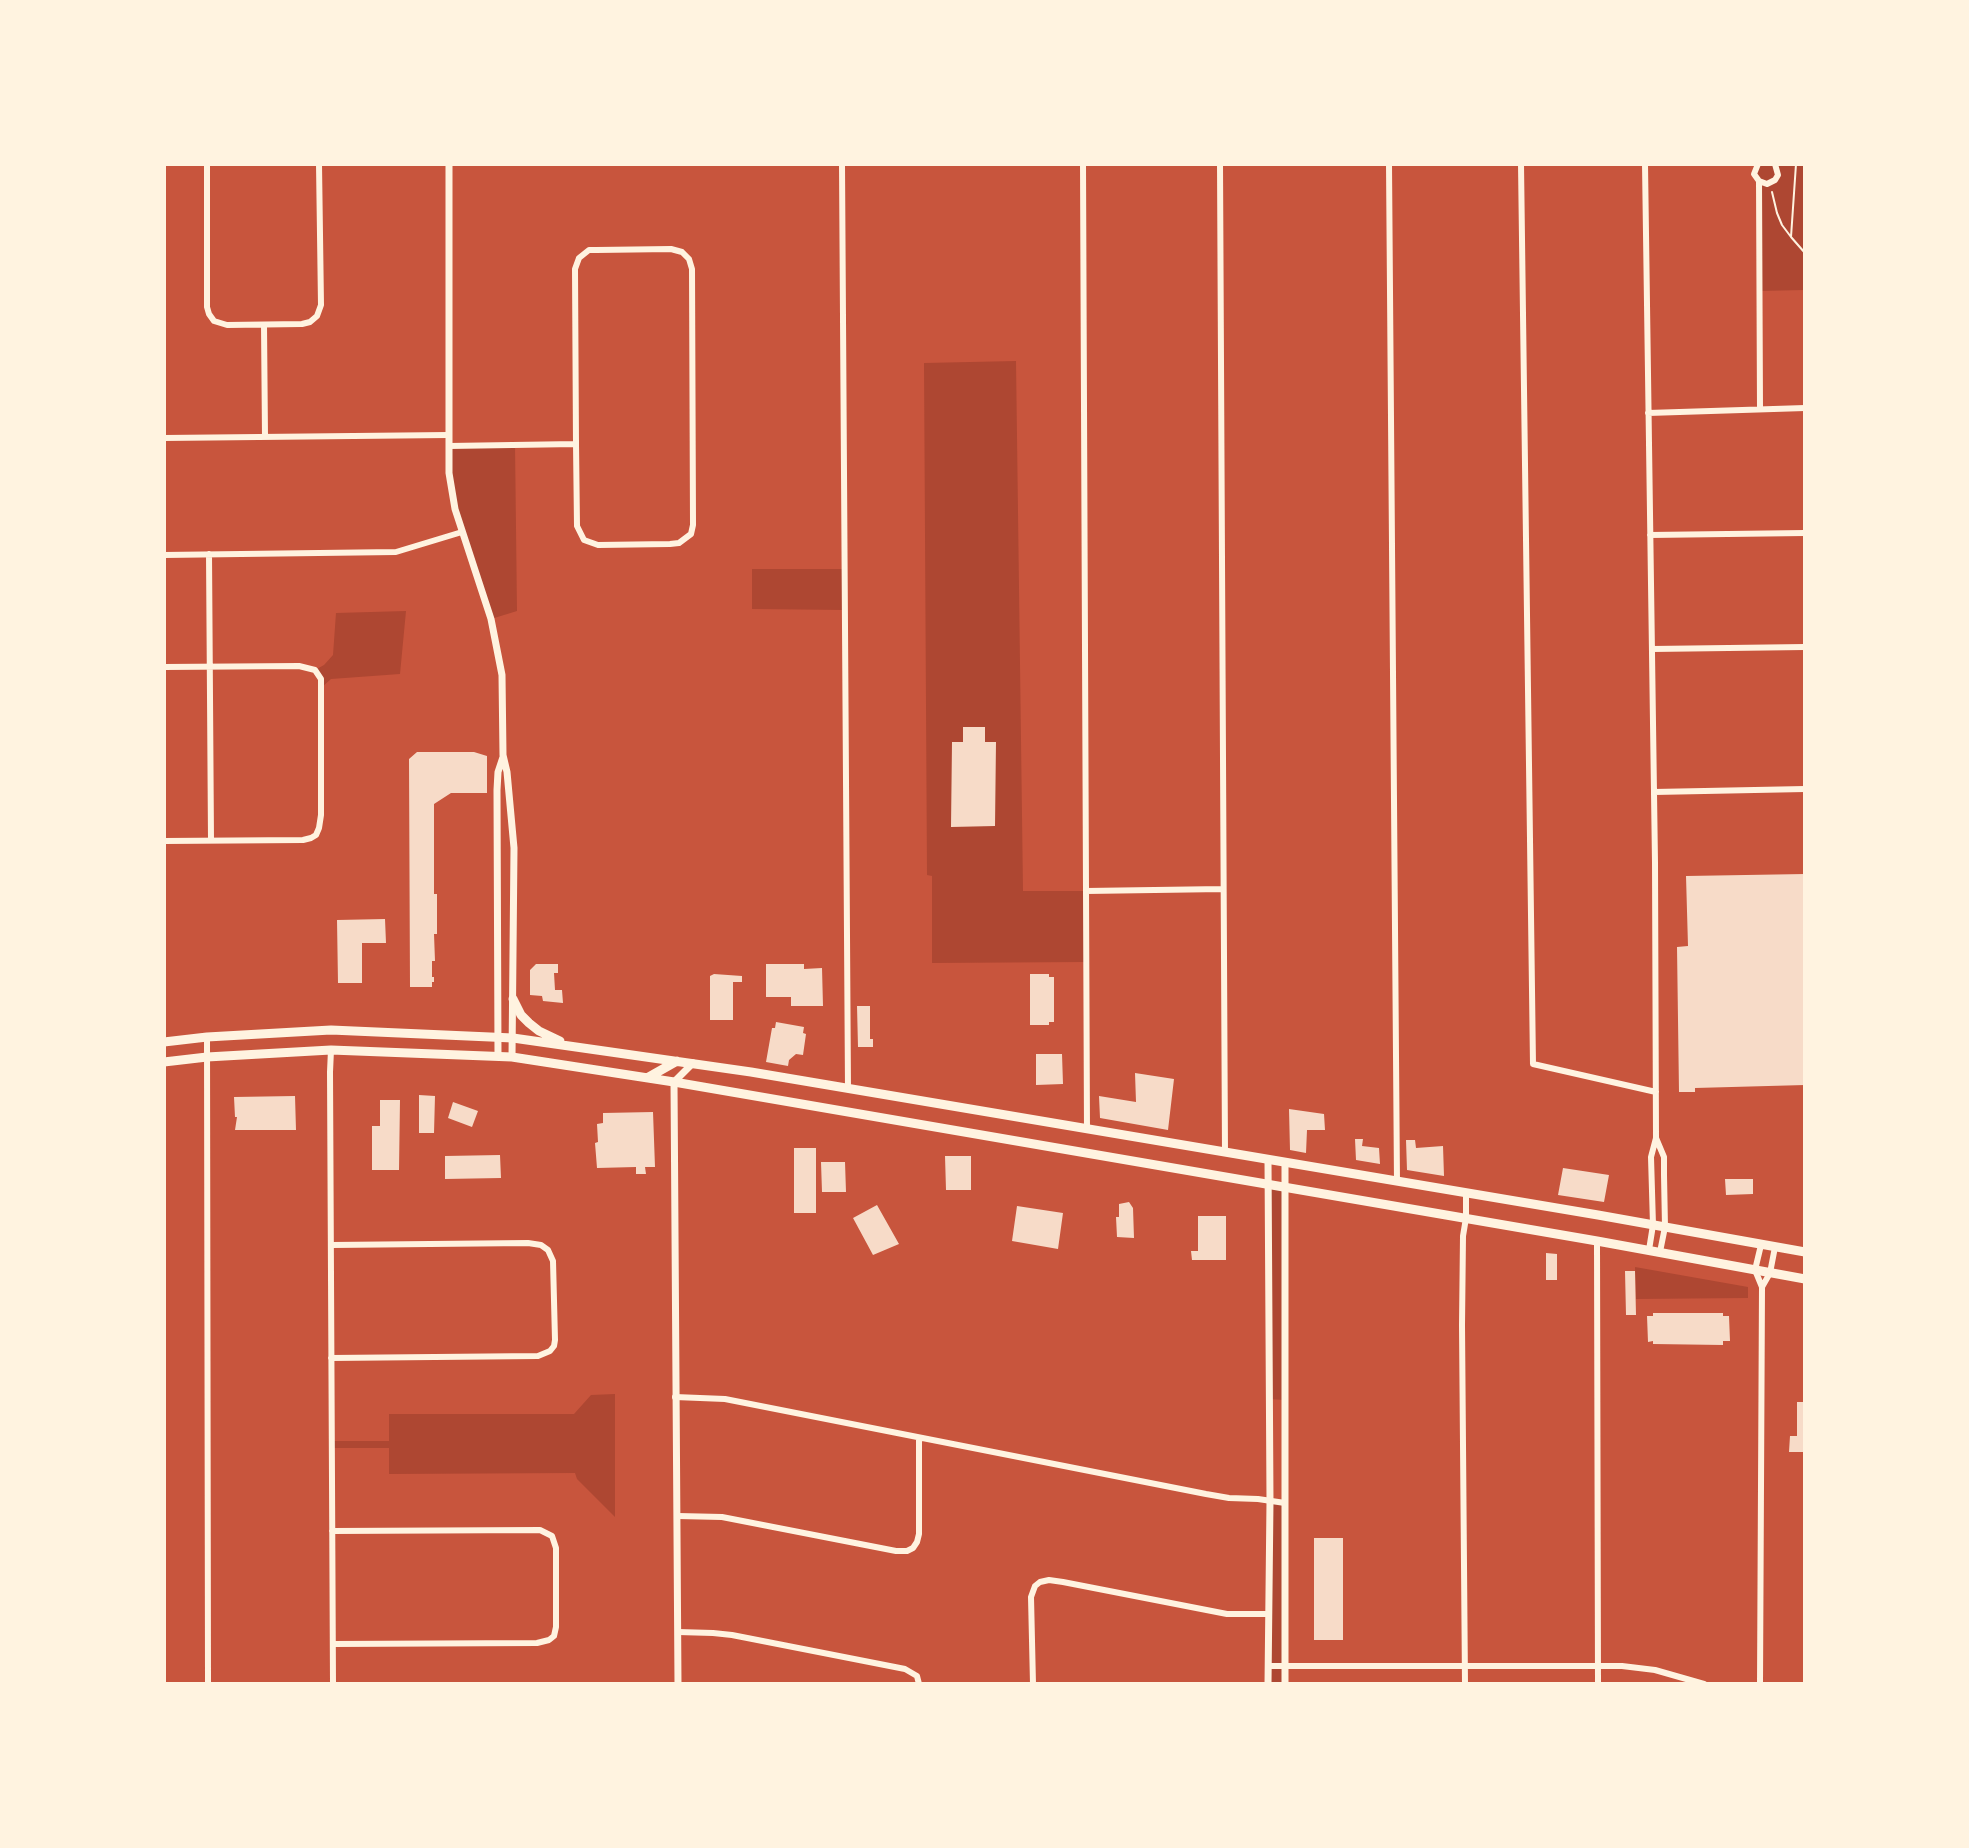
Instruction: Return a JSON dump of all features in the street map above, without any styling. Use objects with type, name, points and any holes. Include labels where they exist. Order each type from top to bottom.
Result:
[{"type":"highway","points":[[513,999],[521,1015],[539,1031],[570,1046]]},
{"type":"highway","points":[[164,1042],[331,1030],[513,1038],[848,1088],[1805,1252]]},
{"type":"highway","points":[[164,1062],[331,1050],[512,1057],[674,1082],[1805,1279]]},
{"type":"highway","points":[[647,1078],[677,1061]]},
{"type":"street","points":[[207,164],[209,314],[220,324],[264,325],[306,324],[320,311],[319,164]]},
{"type":"street","points":[[449,164],[448,435],[451,490],[491,619],[502,675],[503,755],[514,848],[512,1057]]},
{"type":"street","points":[[842,164],[848,1088]]},
{"type":"street","points":[[1083,164],[1087,1129]]},
{"type":"street","points":[[1220,164],[1225,1153]]},
{"type":"street","points":[[1389,164],[1397,1182]]},
{"type":"street","points":[[1521,164],[1533,1064],[1656,1092]]},
{"type":"street","points":[[1645,164],[1656,1092],[1656,1138],[1651,1157],[1653,1225],[1649,1250]]},
{"type":"street","points":[[1758,164],[1754,174],[1763,184],[1775,180],[1778,175],[1775,164]]},
{"type":"street","points":[[1759,181],[1760,409]]},
{"type":"street","points":[[671,249],[682,252],[689,259],[692,269],[693,525],[688,538],[670,544],[598,545],[584,540],[577,526],[576,444],[575,269],[579,258],[589,250],[671,249]]},
{"type":"street","points":[[264,325],[265,437]]},
{"type":"street","points":[[1648,413],[1805,408]]},
{"type":"street","points":[[164,438],[448,435]]},
{"type":"street","points":[[449,446],[576,444]]},
{"type":"street","points":[[164,555],[396,552],[462,532]]},
{"type":"street","points":[[1650,535],[1805,533]]},
{"type":"street","points":[[209,554],[211,840]]},
{"type":"street","points":[[1652,649],[1805,647]]},
{"type":"street","points":[[164,667],[306,666],[319,674],[321,688],[321,815],[316,835],[303,840],[164,841]]},
{"type":"street","points":[[498,1056],[497,790],[503,755]]},
{"type":"street","points":[[1654,792],[1805,789]]},
{"type":"street","points":[[1086,891],[1223,889]]},
{"type":"street","points":[[207,1037],[208,1684]]},
{"type":"street","points":[[331,1050],[333,1684]]},
{"type":"street","points":[[678,1684],[674,1082],[693,1063]]},
{"type":"street","points":[[1656,1138],[1664,1157],[1665,1227],[1660,1252]]},
{"type":"street","points":[[1268,1160],[1268,1684]]},
{"type":"street","points":[[1285,1163],[1285,1684]]},
{"type":"street","points":[[1465,1684],[1462,1325],[1466,1193]]},
{"type":"street","points":[[1597,1241],[1598,1684]]},
{"type":"street","points":[[331,1358],[533,1356],[550,1351],[555,1340],[553,1264],[550,1253],[541,1245],[332,1245]]},
{"type":"street","points":[[1760,1684],[1762,1287],[1755,1270],[1761,1245]]},
{"type":"street","points":[[1762,1287],[1770,1273],[1775,1247]]},
{"type":"street","points":[[675,1397],[725,1399],[1206,1494],[1285,1503]]},
{"type":"street","points":[[678,1516],[722,1517],[907,1551],[913,1548],[919,1534],[919,1438]]},
{"type":"street","points":[[332,1531],[540,1530],[552,1536],[556,1548],[556,1627],[554,1636],[549,1640],[537,1643],[333,1644]]},
{"type":"street","points":[[1033,1684],[1031,1597],[1033,1589],[1040,1582],[1063,1582],[1220,1613],[1268,1614]]},
{"type":"street","points":[[678,1632],[732,1635],[905,1669],[917,1676],[919,1684]]},
{"type":"street","points":[[1268,1666],[1598,1666],[1648,1669],[1704,1684]]},
{"type":"path","points":[[1791,237],[1796,164]]},
{"type":"path","points":[[1770,184],[1782,225],[1805,253]]},
{"type":"shaded area","points":[[1758,164],[1805,164],[1805,290],[1759,291]]},
{"type":"shaded area","points":[[1016,361],[1023,891],[1086,891],[1086,962],[932,963],[932,876],[927,875],[924,363]]},
{"type":"shaded area","points":[[515,445],[517,611],[491,619],[455,509],[449,446]]},
{"type":"shaded area","points":[[752,569],[845,569],[845,610],[752,609]]},
{"type":"shaded area","points":[[406,611],[400,674],[331,679],[321,688],[315,670],[333,655],[336,613]]},
{"type":"shaded area","points":[[1267,1184],[1284,1187],[1284,1400],[1268,1399]]},
{"type":"shaded area","points":[[1635,1267],[1748,1287],[1748,1298],[1636,1299]]},
{"type":"shaded area","points":[[615,1394],[615,1517],[577,1479],[575,1473],[389,1474],[389,1448],[331,1448],[331,1441],[389,1441],[389,1414],[574,1414],[591,1395]]},
{"type":"shaded area","points":[[1270,1501],[1285,1503],[1285,1684],[1268,1684]]},
{"type":"building","points":[[963,727],[985,727],[985,742],[996,742],[995,826],[951,827],[952,742],[963,742]]},
{"type":"building","points":[[417,752],[474,752],[487,756],[487,793],[451,793],[434,804],[437,934],[434,934],[432,987],[410,987],[409,759]]},
{"type":"building","points":[[1805,874],[1805,1085],[1695,1088],[1695,1092],[1679,1092],[1677,947],[1688,946],[1686,876]]},
{"type":"building","points":[[385,919],[386,943],[362,943],[362,983],[338,983],[337,920]]},
{"type":"building","points":[[536,964],[558,964],[558,973],[554,973],[555,990],[562,990],[563,1003],[543,1001],[542,996],[530,995],[530,970]]},
{"type":"building","points":[[766,964],[804,964],[804,969],[822,968],[823,1006],[791,1006],[791,997],[766,997]]},
{"type":"building","points":[[1030,974],[1054,977],[1054,1022],[1049,1022],[1049,1025],[1030,1025]]},
{"type":"building","points":[[710,976],[742,976],[742,982],[733,982],[733,1020],[710,1020]]},
{"type":"building","points":[[857,1006],[870,1006],[870,1039],[873,1039],[873,1047],[858,1047]]},
{"type":"building","points":[[776,1022],[804,1027],[803,1033],[806,1034],[803,1055],[796,1054],[789,1060],[788,1066],[766,1062],[772,1028],[775,1028]]},
{"type":"building","points":[[1036,1054],[1062,1054],[1063,1084],[1036,1085]]},
{"type":"building","points":[[1135,1073],[1174,1079],[1168,1130],[1100,1118],[1099,1096],[1136,1102]]},
{"type":"building","points":[[419,1095],[435,1096],[434,1133],[419,1133]]},
{"type":"building","points":[[295,1096],[296,1130],[235,1130],[234,1097]]},
{"type":"building","points":[[380,1100],[400,1100],[399,1170],[372,1170],[372,1126],[380,1126]]},
{"type":"building","points":[[453,1102],[478,1111],[472,1127],[448,1118]]},
{"type":"building","points":[[1289,1109],[1324,1114],[1325,1130],[1307,1130],[1306,1153],[1290,1150]]},
{"type":"building","points":[[653,1112],[655,1167],[645,1167],[646,1174],[636,1174],[636,1167],[597,1168],[597,1124],[603,1123],[603,1113]]},
{"type":"building","points":[[1355,1139],[1363,1139],[1362,1146],[1379,1148],[1380,1164],[1356,1160]]},
{"type":"building","points":[[1406,1140],[1415,1140],[1416,1148],[1443,1146],[1444,1176],[1407,1170]]},
{"type":"building","points":[[794,1148],[816,1148],[816,1213],[794,1213]]},
{"type":"building","points":[[500,1155],[501,1178],[445,1179],[445,1156]]},
{"type":"building","points":[[945,1156],[971,1156],[971,1190],[946,1190]]},
{"type":"building","points":[[821,1162],[845,1162],[846,1192],[822,1192]]},
{"type":"building","points":[[1563,1168],[1609,1175],[1604,1202],[1558,1195]]},
{"type":"building","points":[[1725,1179],[1753,1179],[1753,1194],[1726,1195]]},
{"type":"building","points":[[1129,1202],[1133,1208],[1134,1238],[1117,1237],[1119,1204]]},
{"type":"building","points":[[877,1205],[899,1244],[873,1255],[853,1218]]},
{"type":"building","points":[[1017,1206],[1063,1213],[1058,1249],[1012,1241]]},
{"type":"building","points":[[1198,1216],[1226,1216],[1226,1260],[1192,1260],[1191,1251],[1198,1251]]},
{"type":"building","points":[[1546,1253],[1557,1254],[1557,1280],[1546,1280]]},
{"type":"building","points":[[1625,1271],[1635,1271],[1636,1315],[1626,1315]]},
{"type":"building","points":[[1653,1313],[1723,1313],[1723,1316],[1729,1316],[1730,1341],[1723,1341],[1723,1345],[1653,1344],[1653,1341],[1648,1342],[1647,1316],[1653,1316]]},
{"type":"building","points":[[1797,1402],[1805,1402],[1805,1452],[1789,1452],[1790,1436],[1797,1436]]},
{"type":"building","points":[[1314,1538],[1343,1538],[1343,1640],[1314,1640]]}]
